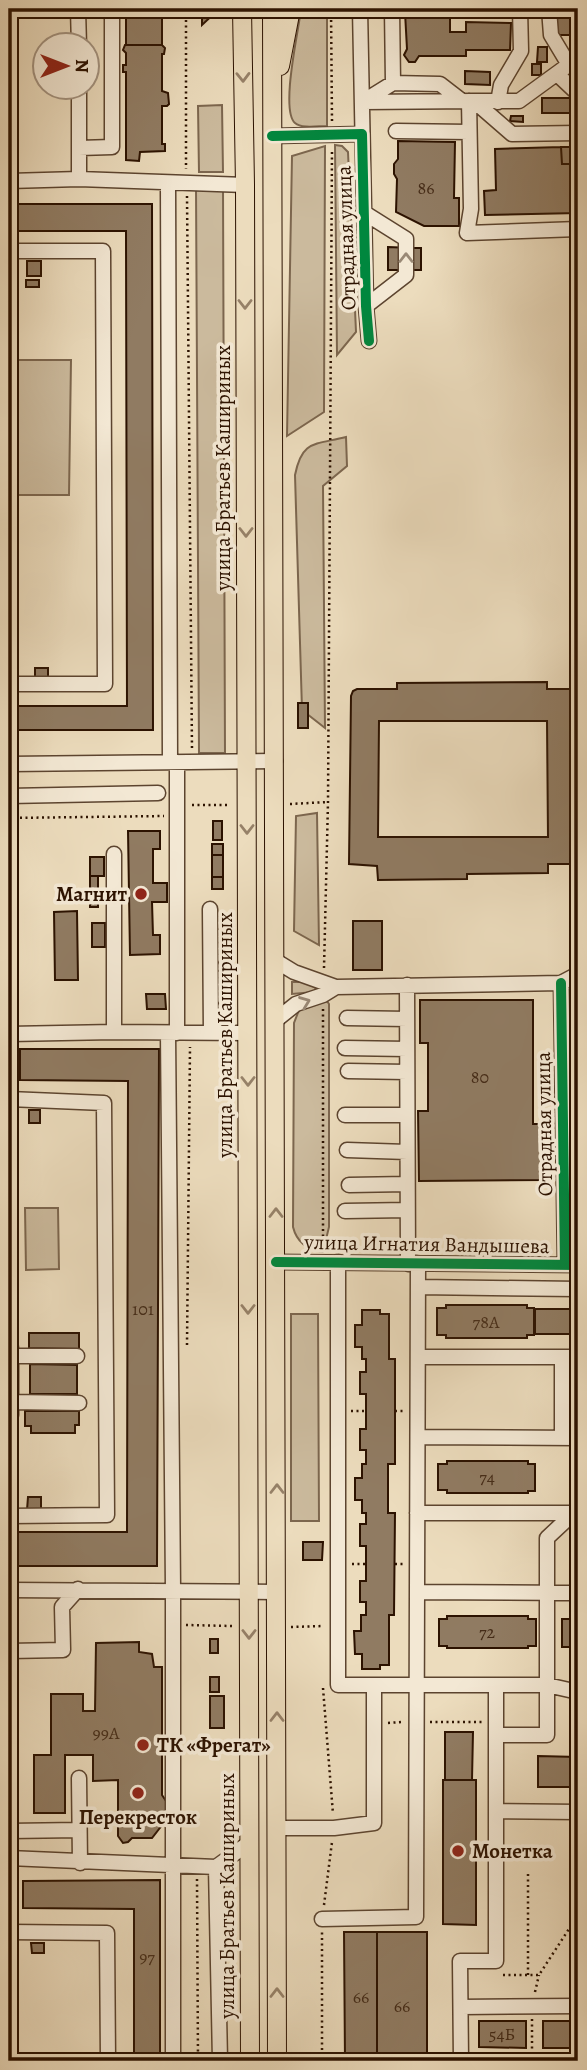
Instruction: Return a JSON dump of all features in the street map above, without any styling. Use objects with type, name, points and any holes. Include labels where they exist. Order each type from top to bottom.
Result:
[{"type":"main road","name":"улица Братьев Кашириных","points":[[242,9],[245,185],[250,2061]]},
{"type":"main road","points":[[272,9],[278,2061]]},
{"type":"main road","points":[[272,103],[291,9]]},
{"type":"street","points":[[78,9],[79,32]]},
{"type":"street","points":[[79,148],[112,147],[112,9]]},
{"type":"street","name":"Отрадная улица","points":[[360,9],[363,212],[369,341]]},
{"type":"street","points":[[393,9],[393,83]]},
{"type":"street","points":[[498,102],[501,85],[521,51],[520,9]]},
{"type":"street","points":[[363,102],[519,101],[574,61],[551,35],[549,9]]},
{"type":"street","points":[[556,74],[574,90],[578,90]]},
{"type":"street","points":[[363,102],[393,83],[440,84],[469,101],[512,134],[578,133]]},
{"type":"street","points":[[469,101],[471,209],[467,233],[578,229]]},
{"type":"street","points":[[79,102],[79,179]]},
{"type":"street","points":[[396,131],[469,132]]},
{"type":"street","points":[[272,136],[362,134]]},
{"type":"street","points":[[9,181],[79,179],[245,185]]},
{"type":"street","points":[[168,184],[174,762],[177,816],[173,1033],[173,2061]]},
{"type":"street","points":[[363,212],[406,239],[406,275],[366,306]]},
{"type":"street","points":[[9,251],[103,251],[105,684],[9,684]]},
{"type":"street","points":[[9,522],[9,580]]},
{"type":"street","points":[[9,764],[275,761]]},
{"type":"street","points":[[9,796],[158,793]]},
{"type":"street","points":[[114,854],[114,1032]]},
{"type":"street","points":[[210,909],[211,1033]]},
{"type":"street","points":[[276,961],[327,988]]},
{"type":"street","points":[[276,1020],[296,1004],[327,988],[561,983],[578,974]]},
{"type":"street","name":"Отрадная улица","points":[[561,983],[571,1265]]},
{"type":"street","points":[[322,1919],[416,1917],[418,1287],[407,1210],[407,985]]},
{"type":"street","points":[[346,1018],[407,1019]]},
{"type":"street","points":[[9,1034],[248,1033]]},
{"type":"street","points":[[345,1048],[407,1049]]},
{"type":"street","points":[[348,1072],[407,1072]]},
{"type":"street","points":[[563,1090],[578,1093]]},
{"type":"street","points":[[9,1099],[104,1103],[107,1515],[9,1516]]},
{"type":"street","points":[[345,1115],[407,1115]]},
{"type":"street","points":[[346,1150],[407,1152]]},
{"type":"street","points":[[349,1185],[407,1184]]},
{"type":"street","points":[[345,1211],[407,1210]]},
{"type":"street","name":"улица Игнатия Вандышева","points":[[276,1262],[571,1265]]},
{"type":"street","points":[[331,1262],[338,1685],[547,1685],[578,1692]]},
{"type":"street","points":[[547,1265],[548,1288]]},
{"type":"street","points":[[418,1287],[578,1289]]},
{"type":"street","points":[[78,1356],[10,1352],[10,1408],[79,1403]]},
{"type":"street","points":[[418,1357],[578,1357]]},
{"type":"street","points":[[562,1357],[562,1437]]},
{"type":"street","points":[[418,1437],[578,1438]]},
{"type":"street","points":[[417,1513],[576,1511]]},
{"type":"street","points":[[496,1728],[547,1735],[547,1538],[576,1511]]},
{"type":"street","points":[[9,1651],[63,1650],[62,1607],[78,1589]]},
{"type":"street","points":[[9,1590],[173,1589],[276,1592]]},
{"type":"street","points":[[417,1592],[578,1593]]},
{"type":"street","points":[[277,1828],[334,1828],[374,1823],[374,1685]]},
{"type":"street","points":[[461,2061],[460,1961],[496,1961],[496,1685]]},
{"type":"street","points":[[79,1778],[80,1863]]},
{"type":"street","points":[[496,1811],[578,1812]]},
{"type":"street","points":[[9,1831],[79,1830]]},
{"type":"street","points":[[9,1858],[216,1867],[249,1843]]},
{"type":"street","points":[[216,1867],[220,2061]]},
{"type":"street","points":[[9,1932],[107,1933],[108,2061]]},
{"type":"street","points":[[461,2007],[578,2006]]},
{"type":"path","points":[[331,9],[327,988],[331,1262]]},
{"type":"path","points":[[9,383],[9,522]]},
{"type":"path","points":[[9,818],[177,816],[192,804]]},
{"type":"path","points":[[395,1411],[403,1411]]},
{"type":"path","points":[[395,1564],[403,1564]]},
{"type":"path","points":[[322,2061],[322,1919],[334,1828],[323,1685]]},
{"type":"path","points":[[374,1723],[417,1722],[496,1728]]},
{"type":"path","points":[[197,1867],[198,2061]]},
{"type":"path","points":[[528,1872],[528,1975]]},
{"type":"path","points":[[501,1975],[539,1975],[578,1915]]},
{"type":"shaded area","points":[[301,9],[327,9],[327,126],[302,126],[295,123],[291,115],[290,86]]},
{"type":"shaded area","points":[[222,105],[223,172],[199,172],[198,106]]},
{"type":"shaded area","points":[[335,145],[342,146],[348,152],[356,332],[337,355]]},
{"type":"shaded area","points":[[325,146],[324,412],[287,436],[292,156]]},
{"type":"shaded area","points":[[196,187],[223,187],[225,753],[199,753]]},
{"type":"shaded area","points":[[13,360],[71,360],[69,495],[12,495]]},
{"type":"shaded area","points":[[346,437],[347,466],[323,486],[325,728],[302,710],[295,475],[301,455],[311,446]]},
{"type":"shaded area","points":[[317,813],[319,945],[294,931],[296,816]]},
{"type":"shaded area","points":[[292,982],[309,982],[316,987],[314,992],[292,994]]},
{"type":"shaded area","points":[[327,1001],[329,1227],[323,1252],[304,1245],[293,1227],[294,1023],[299,1010]]},
{"type":"shaded area","points":[[25,1208],[58,1208],[59,1269],[26,1270]]},
{"type":"shaded area","points":[[291,1314],[318,1314],[319,1521],[291,1521]]},
{"type":"shaded area","points":[[13,2055],[71,2055],[71,2061],[13,2061]]},
{"type":"building","points":[[126,9],[162,9],[162,45],[126,45]]},
{"type":"building","points":[[202,9],[219,9],[202,25]]},
{"type":"building","points":[[408,9],[450,9],[450,32],[466,32],[466,22],[511,23],[510,50],[466,50],[466,56],[419,56],[415,62],[409,62],[404,55],[407,49],[405,12],[408,12]]},
{"type":"building","points":[[556,9],[578,9],[578,35],[556,35]]},
{"type":"building","points":[[125,45],[162,45],[165,48],[162,54],[162,91],[168,93],[169,104],[162,106],[162,144],[165,144],[165,151],[140,152],[139,161],[126,160],[126,72],[123,72],[123,65],[126,65],[126,53],[123,50]]},
{"type":"building","points":[[538,47],[547,47],[547,62],[537,62]]},
{"type":"building","points":[[532,64],[541,64],[541,75],[532,75]]},
{"type":"building","points":[[465,71],[490,72],[490,85],[465,84]]},
{"type":"building","points":[[542,98],[578,98],[578,113],[542,113]]},
{"type":"building","points":[[511,116],[523,116],[523,122],[510,121]]},
{"type":"building","points":[[398,141],[455,142],[454,198],[459,198],[459,226],[424,226],[396,212],[397,179],[394,164],[398,159]]},
{"type":"building","points":[[561,147],[578,147],[578,164],[562,164]]},
{"type":"building","points":[[561,147],[562,164],[578,164],[578,213],[485,215],[484,191],[496,190],[495,149]]},
{"type":"building","points":[[9,204],[152,204],[153,730],[9,730],[9,706],[127,706],[126,231],[9,231]]},
{"type":"building","points":[[388,247],[411,248],[411,270],[388,270]]},
{"type":"building","points":[[411,248],[421,248],[421,270],[411,270]]},
{"type":"building","points":[[27,261],[41,261],[41,276],[27,276]]},
{"type":"building","points":[[26,280],[39,280],[39,287],[26,287]]},
{"type":"building","points":[[35,668],[48,668],[48,678],[35,678]]},
{"type":"building","points":[[547,682],[547,689],[578,689],[578,864],[548,864],[548,873],[467,874],[467,879],[378,880],[377,866],[349,864],[351,696],[357,689],[397,689],[397,683]],"holes":[[[379,721],[547,721],[548,837],[378,837]]]},
{"type":"building","points":[[298,703],[308,703],[308,728],[298,728]]},
{"type":"building","points":[[213,821],[222,821],[222,840],[213,840]]},
{"type":"building","points":[[128,831],[160,831],[160,849],[153,849],[153,883],[167,883],[167,902],[152,902],[153,935],[160,935],[160,954],[130,955]]},
{"type":"building","points":[[212,844],[223,844],[223,855],[212,855]]},
{"type":"building","points":[[212,855],[223,855],[223,877],[212,877]]},
{"type":"building","points":[[90,857],[104,857],[104,876],[90,876]]},
{"type":"building","points":[[90,876],[98,876],[98,907],[90,907]]},
{"type":"building","points":[[212,877],[223,877],[223,889],[212,889]]},
{"type":"building","points":[[77,911],[78,980],[55,980],[54,912]]},
{"type":"building","points":[[353,921],[382,921],[382,970],[353,970]]},
{"type":"building","points":[[92,923],[105,923],[105,947],[92,947]]},
{"type":"building","points":[[146,994],[165,994],[166,1009],[147,1009]]},
{"type":"building","points":[[420,1000],[533,1000],[533,1124],[542,1124],[543,1180],[419,1181],[418,1111],[428,1111],[428,1043],[420,1043]]},
{"type":"building","points":[[20,1049],[159,1049],[157,1566],[9,1566],[9,1532],[127,1532],[128,1081],[20,1080]]},
{"type":"building","points":[[29,1110],[40,1110],[40,1123],[29,1123]]},
{"type":"building","points":[[446,1305],[527,1305],[527,1308],[534,1308],[534,1335],[527,1335],[527,1338],[446,1338],[446,1335],[437,1335],[437,1308],[446,1308]]},
{"type":"building","points":[[535,1309],[578,1309],[578,1334],[535,1334]]},
{"type":"building","points":[[362,1310],[380,1310],[380,1314],[389,1314],[389,1359],[395,1359],[395,1464],[388,1464],[388,1513],[395,1513],[394,1615],[389,1615],[389,1665],[380,1665],[380,1669],[362,1669],[362,1654],[355,1654],[354,1631],[361,1631],[361,1615],[366,1615],[366,1602],[360,1602],[360,1581],[366,1581],[366,1546],[360,1546],[360,1524],[366,1524],[366,1513],[362,1513],[362,1500],[355,1500],[355,1478],[362,1478],[362,1464],[366,1464],[366,1450],[360,1450],[360,1429],[366,1429],[366,1394],[360,1394],[360,1372],[366,1372],[366,1359],[362,1359],[362,1347],[355,1347],[355,1325],[362,1325]]},
{"type":"building","points":[[29,1333],[79,1333],[79,1349],[29,1348]]},
{"type":"building","points":[[30,1364],[77,1365],[77,1394],[30,1394]]},
{"type":"building","points":[[25,1411],[79,1411],[79,1425],[75,1425],[75,1433],[31,1433],[31,1426],[25,1426]]},
{"type":"building","points":[[447,1461],[528,1461],[528,1464],[535,1464],[535,1491],[447,1493],[447,1490],[438,1490],[438,1464],[447,1464]]},
{"type":"building","points":[[28,1497],[41,1497],[41,1510],[27,1510]]},
{"type":"building","points":[[303,1542],[323,1542],[322,1560],[303,1560]]},
{"type":"building","points":[[447,1616],[528,1616],[528,1619],[536,1619],[536,1646],[439,1646],[439,1619],[447,1619]]},
{"type":"building","points":[[562,1619],[578,1619],[578,1647],[562,1647]]},
{"type":"building","points":[[210,1639],[218,1639],[218,1653],[210,1653]]},
{"type":"building","points":[[139,1642],[139,1652],[152,1654],[154,1667],[162,1667],[162,1795],[168,1814],[152,1838],[132,1838],[123,1843],[118,1836],[118,1780],[93,1781],[93,1755],[65,1755],[65,1813],[34,1813],[34,1755],[51,1755],[51,1694],[83,1694],[83,1711],[95,1711],[96,1643]]},
{"type":"building","points":[[210,1677],[219,1677],[219,1692],[210,1692]]},
{"type":"building","points":[[210,1696],[224,1696],[224,1728],[210,1728]]},
{"type":"building","points":[[445,1732],[473,1732],[472,1780],[445,1780]]},
{"type":"building","points":[[538,1756],[578,1757],[578,1787],[538,1787]]},
{"type":"building","points":[[443,1780],[476,1780],[476,1925],[443,1924]]},
{"type":"building","points":[[160,1880],[160,2061],[134,2061],[134,1909],[23,1908],[23,1881]]},
{"type":"building","points":[[344,1932],[377,1932],[377,2061],[345,2061]]},
{"type":"building","points":[[377,1932],[427,1932],[427,2061],[377,2061]]},
{"type":"building","points":[[31,1943],[44,1943],[44,1953],[32,1953]]},
{"type":"building","points":[[479,2021],[526,2021],[526,2048],[479,2047]]},
{"type":"building","points":[[543,2021],[578,2021],[578,2048],[543,2048]]},
{"type":"cycle path","points":[[272,136],[362,134],[369,341]]},
{"type":"cycle path","points":[[561,983],[565,1265]]},
{"type":"cycle path","points":[[276,1262],[578,1265]]},
{"type":"place","name":"Магнит","points":[[141,894]]},
{"type":"place","name":"ТК «Фрегат»","points":[[143,1745]]},
{"type":"place","name":"Перекресток","points":[[138,1793]]},
{"type":"place","name":"Монетка","points":[[458,1851]]}]
